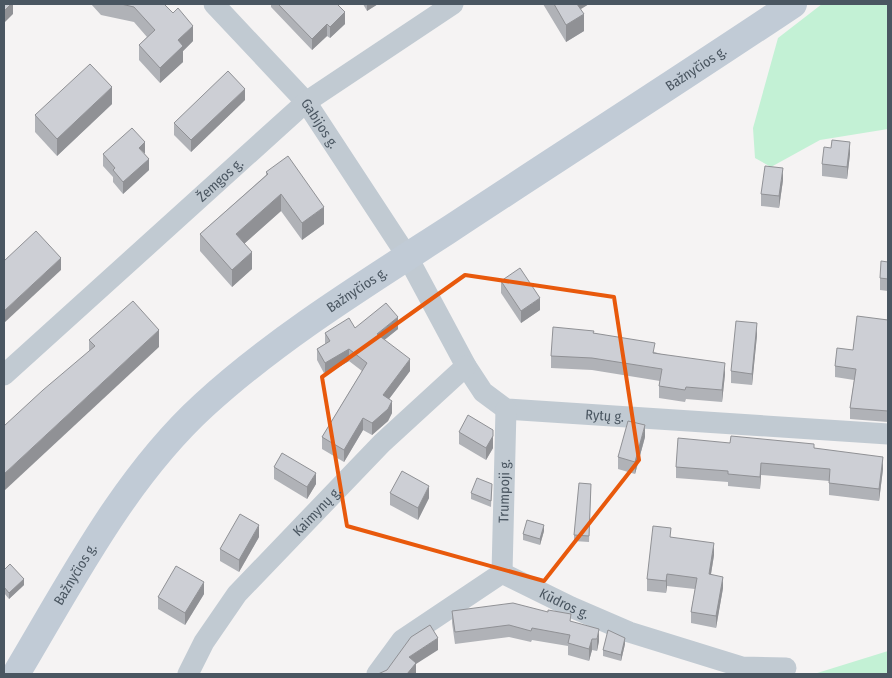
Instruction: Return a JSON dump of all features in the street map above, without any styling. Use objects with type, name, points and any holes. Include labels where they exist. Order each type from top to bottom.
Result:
[{"type":"main road","name":"Bažnyčios g.","points":[[16,674],[102,529],[147,467],[203,405],[276,346],[407,256],[792,4]]},
{"type":"street","name":"Gabijos g.","points":[[214,4],[306,102],[407,256]]},
{"type":"street","name":"Žemgos g.","points":[[4,375],[306,102],[453,4]]},
{"type":"street","points":[[407,256],[466,366],[483,392],[506,409]]},
{"type":"street","name":"Kaimynų g.","points":[[188,674],[204,642],[237,594],[382,444],[466,366]]},
{"type":"street","name":"Rytų g.","points":[[506,409],[888,434]]},
{"type":"street","name":"Trumpoji g.","points":[[502,573],[506,409]]},
{"type":"street","points":[[377,674],[402,640],[502,573]]},
{"type":"street","name":"Kūdros g.","points":[[502,573],[629,632],[742,667],[786,668]]},
{"type":"highlighted area","points":[[465,275],[614,297],[639,460],[544,581],[347,526],[322,377]]},
{"type":"green space","points":[[822,4],[888,4],[888,129],[820,140],[771,167],[755,158],[753,128],[778,38]]},
{"type":"green space","points":[[888,651],[888,674],[814,674]]},
{"type":"building","points":[[4,4],[11,4],[4,11]]},
{"type":"building","points":[[121,4],[164,4],[173,13],[178,8],[193,26],[178,40],[183,46],[160,68],[139,45],[155,30],[134,7]]},
{"type":"building","points":[[278,4],[337,4],[345,12],[330,27],[327,24],[312,39]]},
{"type":"building","points":[[554,4],[577,4],[584,14],[566,25]]},
{"type":"building","points":[[90,64],[112,87],[57,139],[35,115]]},
{"type":"building","points":[[228,71],[245,89],[191,140],[174,123]]},
{"type":"building","points":[[132,128],[145,142],[139,148],[149,159],[123,182],[113,170],[115,168],[103,154]]},
{"type":"building","points":[[832,140],[850,142],[847,167],[822,164],[824,147],[831,148]]},
{"type":"building","points":[[288,156],[324,207],[302,223],[281,194],[236,234],[252,252],[232,270],[200,234],[268,174],[266,172]]},
{"type":"building","points":[[765,166],[783,168],[779,196],[761,194]]},
{"type":"building","points":[[36,231],[61,258],[4,311],[4,261]]},
{"type":"building","points":[[881,261],[888,262],[888,279],[880,278]]},
{"type":"building","points":[[520,268],[540,298],[521,311],[501,281]]},
{"type":"building","points":[[133,301],[159,330],[4,474],[4,426],[95,346],[89,340]]},
{"type":"building","points":[[386,303],[398,317],[377,334],[410,359],[383,395],[392,401],[388,409],[372,423],[363,418],[344,450],[322,437],[367,363],[349,349],[325,363],[317,349],[330,341],[325,333],[349,318],[355,328]]},
{"type":"building","points":[[857,316],[888,320],[888,411],[850,408],[856,369],[835,366],[837,348],[853,350]]},
{"type":"building","points":[[736,321],[757,323],[752,374],[731,371]]},
{"type":"building","points":[[553,327],[594,331],[593,333],[655,343],[653,353],[725,363],[722,390],[686,387],[685,390],[659,386],[662,369],[592,358],[551,356]]},
{"type":"building","points":[[468,415],[493,430],[493,436],[486,448],[459,432]]},
{"type":"building","points":[[628,421],[645,425],[635,462],[618,457]]},
{"type":"building","points":[[731,436],[814,444],[814,448],[883,457],[879,489],[829,483],[830,469],[761,463],[760,477],[728,474],[728,471],[676,467],[678,438],[730,443]]},
{"type":"building","points":[[282,453],[316,473],[307,487],[274,467]]},
{"type":"building","points":[[402,471],[429,486],[418,508],[390,493]]},
{"type":"building","points":[[477,478],[492,484],[491,501],[471,493]]},
{"type":"building","points":[[579,483],[591,484],[589,536],[574,535]]},
{"type":"building","points":[[240,514],[259,525],[239,560],[220,549]]},
{"type":"building","points":[[527,520],[544,525],[540,539],[523,534]]},
{"type":"building","points":[[653,526],[671,528],[670,537],[714,543],[709,574],[723,577],[716,616],[691,612],[697,578],[667,574],[666,581],[647,579]]},
{"type":"building","points":[[10,564],[24,579],[9,593],[4,587],[4,570]]},
{"type":"building","points":[[176,566],[204,582],[185,613],[158,597]]},
{"type":"building","points":[[513,603],[548,612],[548,610],[571,614],[570,621],[599,629],[597,639],[592,639],[589,649],[568,643],[570,635],[532,628],[531,631],[509,625],[455,632],[452,611]]},
{"type":"building","points":[[430,625],[438,638],[409,657],[416,663],[407,674],[378,674],[387,670],[411,637]]},
{"type":"building","points":[[608,630],[625,638],[621,655],[603,650]]}]
